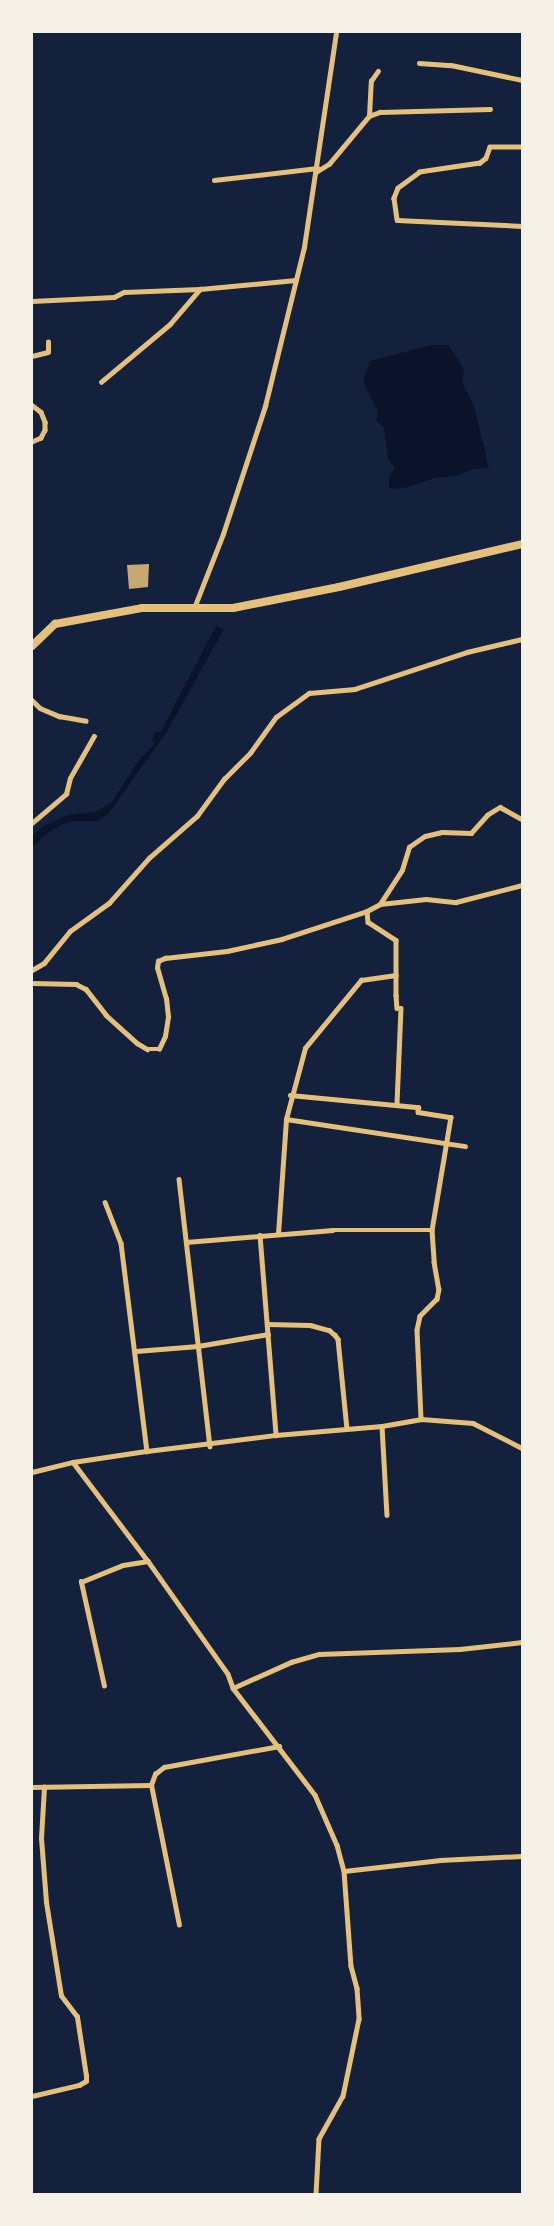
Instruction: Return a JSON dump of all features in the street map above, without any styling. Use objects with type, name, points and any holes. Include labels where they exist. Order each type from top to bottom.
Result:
[{"type":"highway","points":[[32,646],[55,624],[142,608],[233,608],[339,587],[522,544]]},
{"type":"street","points":[[194,608],[223,534],[265,406],[304,248],[336,32]]},
{"type":"street","points":[[419,63],[451,65],[522,80]]},
{"type":"street","points":[[369,116],[371,81],[378,70]]},
{"type":"street","points":[[214,180],[316,170],[329,164],[369,116],[380,112],[490,109]]},
{"type":"street","points":[[522,147],[490,147],[486,158],[480,163],[420,172],[398,188],[394,198],[397,220],[522,226]]},
{"type":"street","points":[[32,301],[114,297],[124,292],[200,290],[296,280]]},
{"type":"street","points":[[101,382],[177,318],[200,290]]},
{"type":"street","points":[[32,356],[48,352],[48,342]]},
{"type":"street","points":[[32,405],[41,412],[45,430],[40,438],[32,442]]},
{"type":"street","points":[[32,970],[44,963],[70,931],[109,903],[150,858],[197,816],[224,778],[250,753],[276,717],[309,693],[355,689],[467,652],[522,639]]},
{"type":"street","points":[[32,700],[40,708],[59,716],[86,721]]},
{"type":"street","points":[[32,823],[66,794],[70,778],[94,736]]},
{"type":"street","points":[[380,904],[402,870],[409,847],[425,836],[442,832],[471,833],[487,816],[500,807],[522,819]]},
{"type":"street","points":[[32,983],[76,984],[86,989],[106,1015],[137,1043],[147,1049],[159,1049],[165,1036],[168,1017],[166,999],[157,968],[158,961],[165,958],[227,951],[282,939],[367,911],[380,904],[426,899],[456,902],[522,885]]},
{"type":"street","points":[[367,911],[369,922],[396,940],[397,1008],[400,1008],[397,1105]]},
{"type":"street","points":[[278,1234],[286,1119],[290,1095],[300,1072],[305,1048],[361,981],[396,975]]},
{"type":"street","points":[[290,1095],[418,1107],[418,1112],[449,1116],[448,1141],[432,1230],[439,1290],[437,1299],[420,1316],[417,1330],[421,1419]]},
{"type":"street","points":[[286,1119],[448,1141],[465,1146]]},
{"type":"street","points":[[179,1179],[210,1446]]},
{"type":"street","points":[[105,1202],[121,1243],[147,1451]]},
{"type":"street","points":[[186,1242],[260,1235],[390,1228],[432,1230]]},
{"type":"street","points":[[260,1235],[276,1435]]},
{"type":"street","points":[[267,1324],[310,1325],[329,1330],[335,1335],[338,1339],[347,1429]]},
{"type":"street","points":[[136,1351],[198,1346],[268,1334]]},
{"type":"street","points":[[32,1472],[73,1462],[147,1451],[210,1446],[276,1435],[382,1426],[421,1419],[473,1423],[522,1448]]},
{"type":"street","points":[[382,1426],[387,1515]]},
{"type":"street","points":[[73,1462],[148,1561],[228,1674],[233,1688],[315,1795],[337,1845],[344,1871],[351,1966],[357,1988],[358,2019],[343,2096],[319,2139],[316,2194]]},
{"type":"street","points":[[104,1686],[81,1582],[123,1565],[148,1561]]},
{"type":"street","points":[[233,1688],[291,1662],[319,1654],[460,1649],[522,1642]]},
{"type":"street","points":[[179,1925],[151,1785],[155,1774],[164,1767],[279,1746]]},
{"type":"street","points":[[32,1787],[151,1785]]},
{"type":"street","points":[[32,2097],[79,2085],[86,2081],[77,2017],[61,1996],[46,1902],[41,1838],[44,1787]]},
{"type":"street","points":[[344,1871],[440,1860],[522,1856]]},
{"type":"water","points":[[431,345],[448,345],[464,369],[462,382],[474,406],[489,468],[473,469],[456,476],[435,478],[404,488],[392,489],[389,488],[389,478],[395,468],[388,459],[384,428],[376,421],[378,412],[363,381],[370,361]]},
{"type":"water","points":[[216,626],[224,629],[168,730],[109,813],[98,821],[73,821],[63,824],[45,835],[32,847],[32,837],[42,827],[67,815],[95,812],[111,803],[139,760],[155,744],[152,741],[154,733],[161,731]]},
{"type":"building","points":[[149,564],[148,587],[129,589],[127,565]]}]
